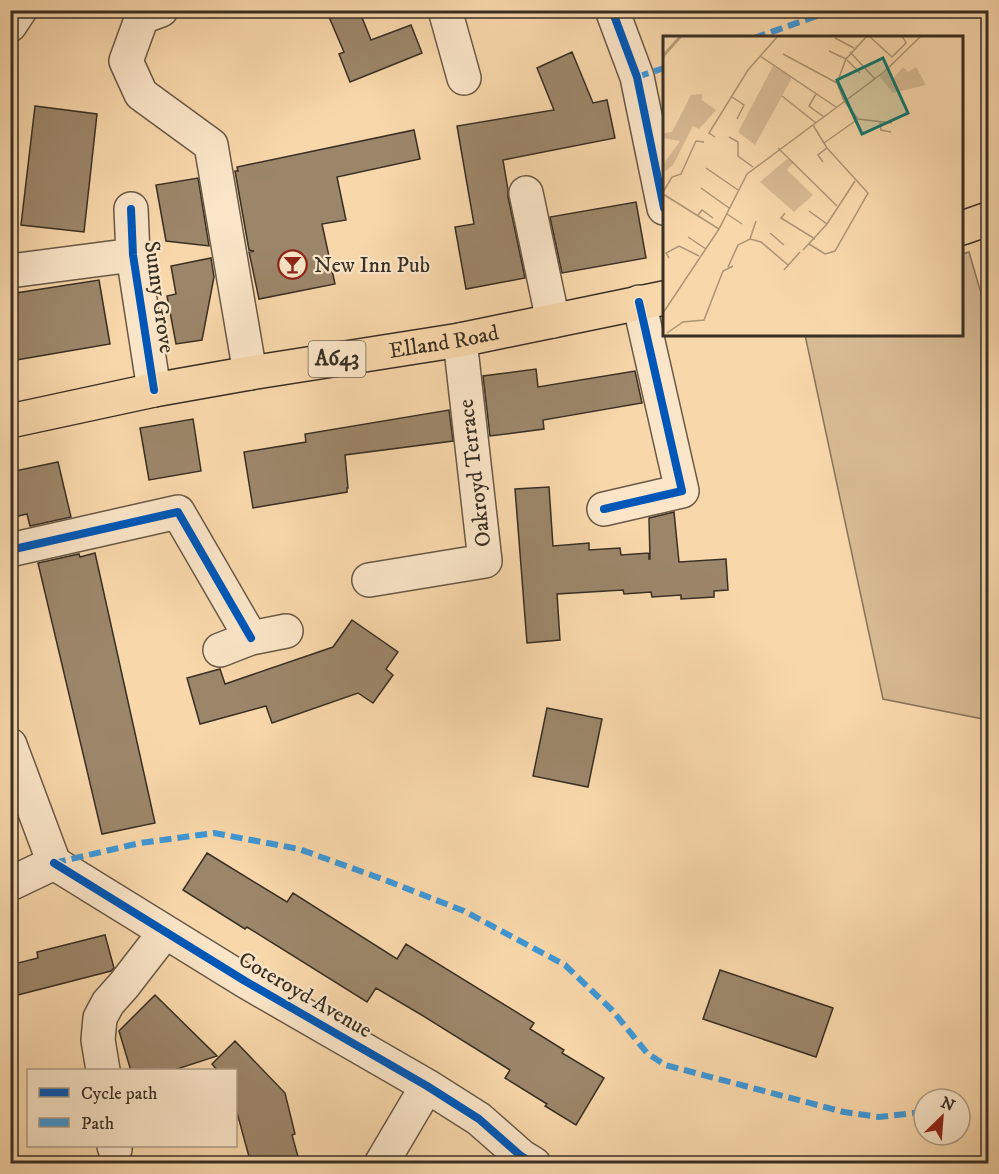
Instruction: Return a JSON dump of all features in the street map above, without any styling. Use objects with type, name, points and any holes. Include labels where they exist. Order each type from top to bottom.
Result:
[{"type":"main road","points":[[963,228],[988,219]]},
{"type":"main road","name":"Elland Road","points":[[10,421],[154,390],[460,340],[652,300]]},
{"type":"street","points":[[10,25],[20,10]]},
{"type":"street","points":[[161,10],[142,17],[126,60],[141,94],[211,145],[250,373]]},
{"type":"street","points":[[445,10],[464,78]]},
{"type":"street","points":[[612,10],[638,77],[663,203]]},
{"type":"street","points":[[526,193],[553,321]]},
{"type":"street","name":"Sunny Grove","points":[[131,209],[133,255],[154,390]]},
{"type":"street","points":[[10,271],[133,255]]},
{"type":"street","points":[[604,509],[682,491],[652,300]]},
{"type":"street","name":"Oakroyd Terrace","points":[[369,580],[485,561],[460,340]]},
{"type":"street","points":[[10,550],[178,512],[251,639]]},
{"type":"street","points":[[220,650],[251,639],[286,631]]},
{"type":"street","points":[[10,745],[54,863],[10,884]]},
{"type":"street","name":"Coteroyd Avenue","points":[[54,863],[245,981],[427,1086],[479,1119],[521,1156],[534,1164]]},
{"type":"street","points":[[103,1069],[98,1040],[100,1018],[108,1003],[165,932]]},
{"type":"street","points":[[381,1164],[427,1086]]},
{"type":"shaded area","points":[[969,252],[988,317],[988,720],[883,699],[805,336],[963,336],[963,254]]},
{"type":"building","points":[[326,10],[359,10],[371,40],[411,25],[422,53],[350,82],[339,54],[344,52]]},
{"type":"building","points":[[572,52],[593,103],[607,100],[615,138],[503,160],[508,197],[525,278],[466,289],[455,227],[474,224],[457,126],[554,110],[537,68]]},
{"type":"building","points":[[35,106],[97,114],[84,232],[21,225]]},
{"type":"building","points":[[414,130],[420,159],[337,177],[346,220],[322,224],[335,284],[259,299],[249,252],[254,251],[249,250],[235,171],[238,171],[237,167]]},
{"type":"building","points":[[198,178],[209,246],[166,241],[156,185]]},
{"type":"building","points":[[636,202],[646,258],[562,273],[550,217]]},
{"type":"building","points":[[211,258],[214,277],[202,340],[176,344],[167,296],[176,294],[171,266]]},
{"type":"building","points":[[99,280],[110,344],[10,361],[10,294]]},
{"type":"building","points":[[536,369],[538,387],[635,371],[642,403],[543,420],[544,429],[490,436],[483,376]]},
{"type":"building","points":[[449,410],[453,441],[345,455],[347,492],[253,508],[244,452],[306,442],[305,434]]},
{"type":"building","points":[[193,419],[201,471],[149,480],[140,428]]},
{"type":"building","points":[[58,462],[71,517],[30,526],[27,514],[10,518],[10,472]]},
{"type":"building","points":[[549,487],[553,546],[589,543],[589,550],[620,548],[621,555],[649,553],[650,559],[649,518],[674,512],[679,562],[726,559],[728,590],[714,591],[714,597],[681,599],[681,595],[652,597],[651,592],[624,594],[623,590],[557,594],[560,640],[527,643],[515,489]]},
{"type":"building","points":[[95,553],[155,823],[102,834],[38,563]]},
{"type":"building","points":[[352,620],[398,652],[386,669],[393,675],[373,703],[358,693],[272,723],[266,706],[200,724],[187,678],[220,669],[225,684],[333,647]]},
{"type":"building","points":[[547,708],[602,719],[588,787],[533,776]]},
{"type":"building","points":[[207,853],[287,902],[293,893],[397,959],[406,944],[534,1023],[530,1029],[564,1050],[562,1053],[604,1078],[576,1125],[505,1078],[510,1070],[420,1014],[376,988],[367,1002],[183,890]]},
{"type":"building","points":[[105,935],[114,968],[111,971],[10,997],[10,965],[38,958],[37,952]]},
{"type":"building","points":[[720,970],[833,1008],[816,1057],[703,1019]]},
{"type":"building","points":[[155,995],[217,1056],[177,1069],[130,1069],[119,1031]]},
{"type":"building","points":[[235,1041],[285,1093],[295,1134],[292,1135],[300,1164],[251,1164],[237,1113],[237,1069],[216,1069],[212,1064]]},
{"type":"marked path","points":[[760,36],[834,10]]},
{"type":"marked path","points":[[637,77],[663,68]]},
{"type":"marked path","points":[[54,863],[140,843],[214,833],[299,849],[464,911],[565,965],[612,1010],[647,1053],[665,1065],[844,1112],[879,1117],[912,1113]]},
{"type":"cycle path","points":[[612,10],[637,77],[663,203]]},
{"type":"cycle path","points":[[131,209],[133,255],[154,390]]},
{"type":"cycle path","points":[[604,509],[682,491],[639,302]]},
{"type":"cycle path","points":[[10,550],[178,512],[251,638]]},
{"type":"cycle path","points":[[54,863],[245,981],[427,1086],[479,1119],[521,1156],[534,1164]]},
{"type":"place","name":"New Inn Pub","points":[[293,265]]}]
